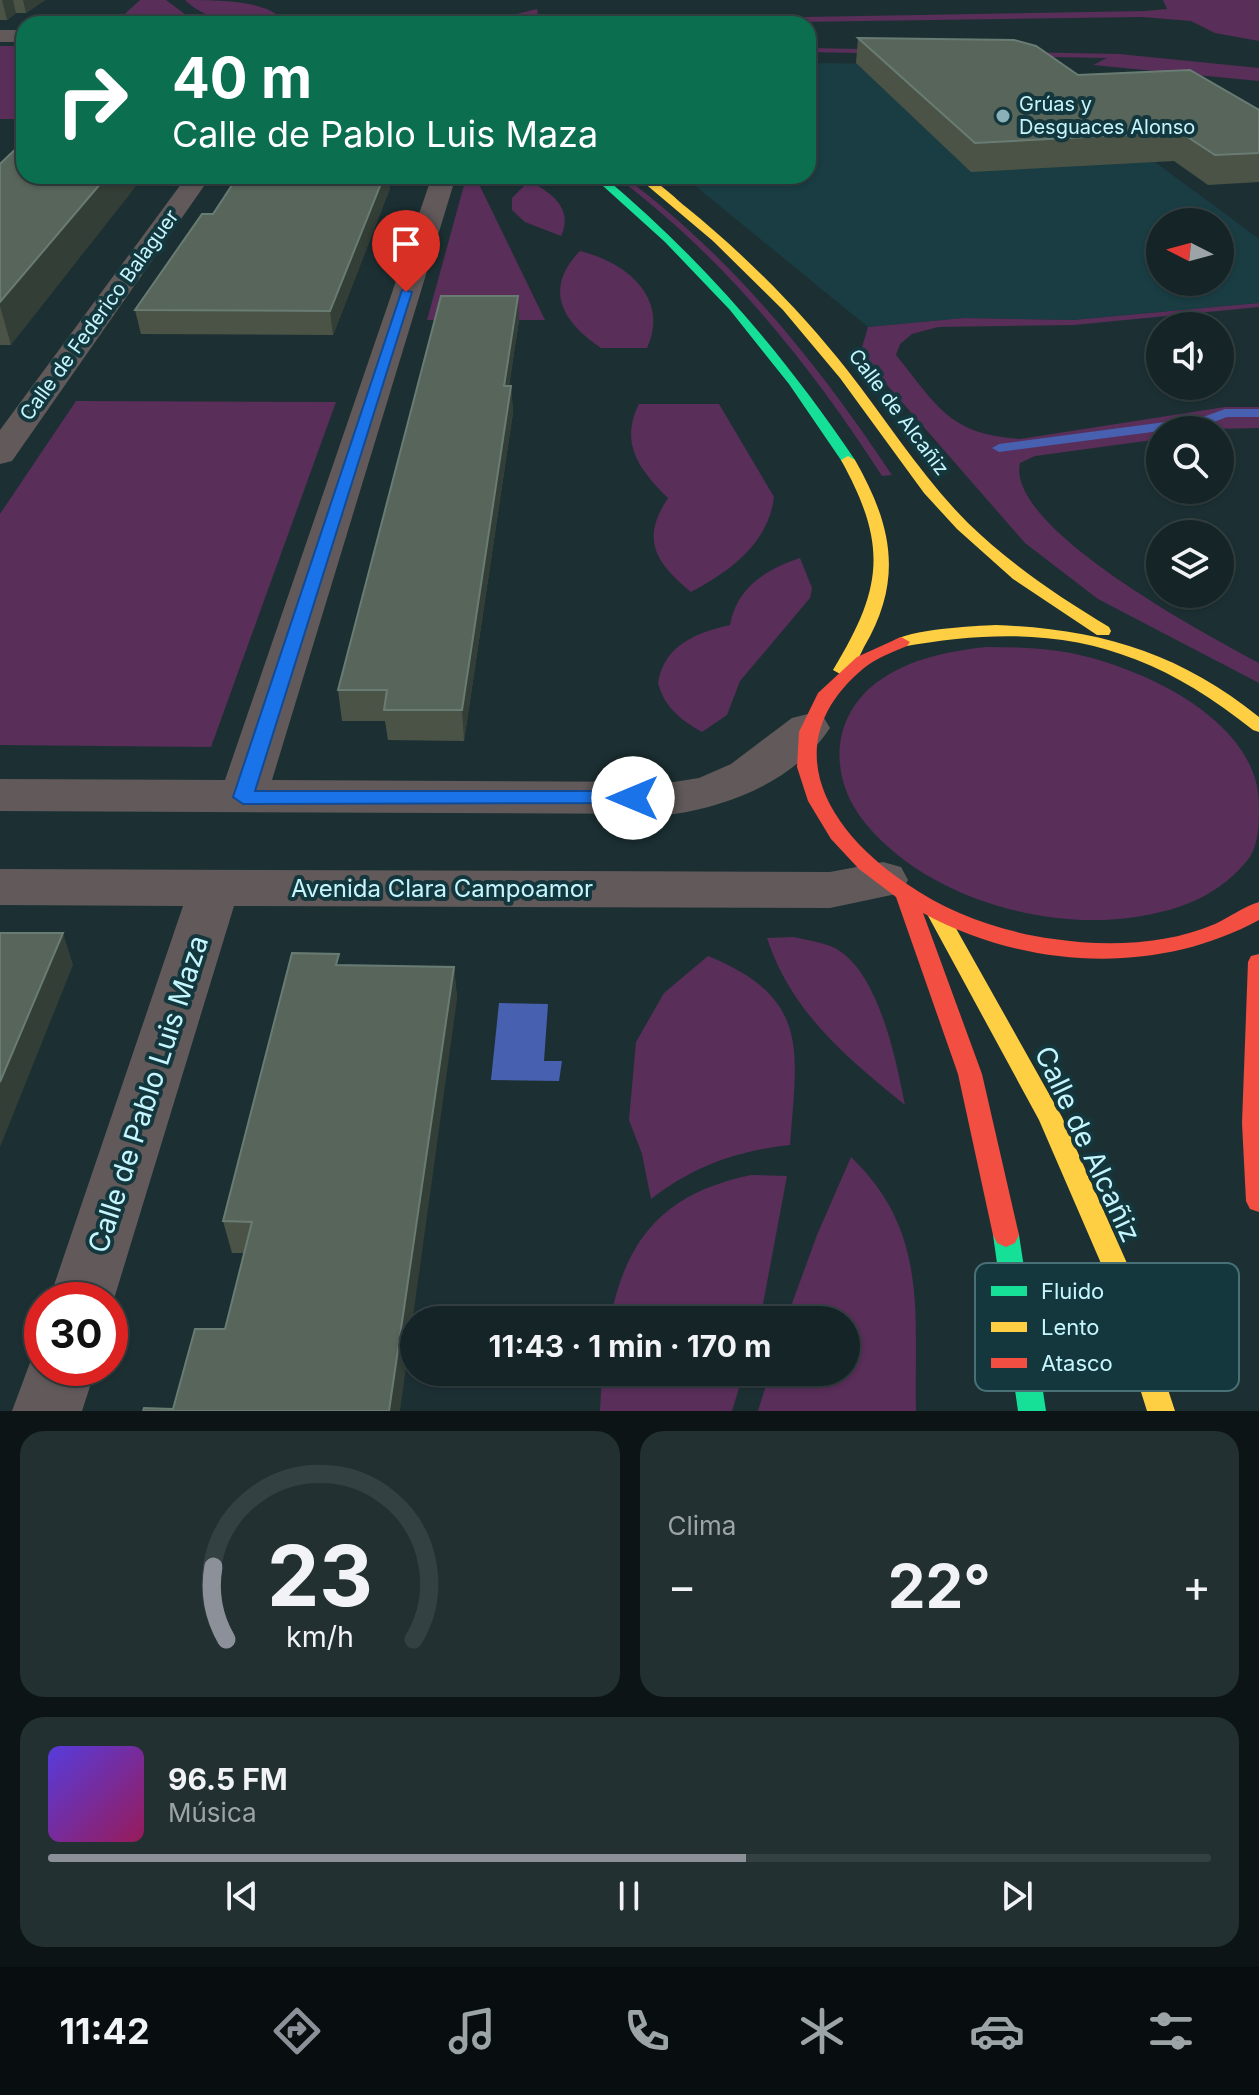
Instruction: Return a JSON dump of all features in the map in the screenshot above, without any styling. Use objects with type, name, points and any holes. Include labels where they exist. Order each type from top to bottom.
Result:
[{"type":"main road","points":[[353,2],[415,16]]},
{"type":"main road","points":[[606,184],[663,232],[746,319],[803,393],[873,505],[881,533],[881,594],[872,625],[816,712],[804,764],[815,803],[842,842],[894,887],[937,912],[1001,935],[1069,949],[1137,950],[1199,939],[1249,918],[1259,910]]},
{"type":"main road","name":"Calle de Alcañiz","points":[[651,184],[733,253],[793,314],[855,387],[925,485],[967,531],[1056,604],[1140,652]]},
{"type":"main road","points":[[816,712],[863,662],[888,648],[932,634],[981,628],[1033,629],[1087,637],[1140,652],[1190,674],[1234,702],[1259,726]]},
{"type":"main road","points":[[894,887],[956,1028],[984,1132],[1011,1263]]},
{"type":"main road","name":"Calle de Alcañiz","points":[[937,912],[1050,1117],[1114,1263]]},
{"type":"main road","points":[[1259,962],[1254,1123],[1259,1201]]},
{"type":"main road","points":[[1029,1391],[1032,1411]]},
{"type":"main road","name":"Calle de Alcañiz","points":[[1155,1391],[1161,1411]]},
{"type":"street","name":"Calle de Federico Balaguer","points":[[0,454],[193,184]]},
{"type":"street","points":[[243,797],[441,184]]},
{"type":"street","points":[[0,795],[696,796],[745,777],[783,752],[816,712]]},
{"type":"street","name":"Avenida Clara Campoamor","points":[[0,887],[830,890],[894,887]]},
{"type":"street","name":"Calle de Pablo Luis Maza","points":[[88,1282],[214,888]]},
{"type":"street","points":[[47,1411],[55,1386]]},
{"type":"shaded area","points":[[140,0],[166,0],[187,16],[123,16]]},
{"type":"shaded area","points":[[185,0],[252,5],[278,16],[209,16]]},
{"type":"shaded area","points":[[1163,0],[1259,0],[1259,41],[1215,33],[1191,21],[1142,17],[816,22],[816,17],[1167,9]]},
{"type":"shaded area","points":[[537,9],[538,16],[509,16]]},
{"type":"shaded area","points":[[0,46],[16,46],[16,118],[0,119]]},
{"type":"shaded area","points":[[816,48],[1119,54],[1259,68],[1259,81],[1093,65],[1107,58],[816,52]]},
{"type":"shaded area","points":[[816,63],[1010,65],[1032,71],[1217,208],[1146,208],[1146,296],[1234,296],[1234,220],[1259,239],[1259,303],[1073,320],[964,318],[868,327],[693,184],[816,184]]},
{"type":"shaded area","points":[[464,184],[479,184],[545,320],[427,320]]},
{"type":"shaded area","points":[[526,184],[534,184],[545,190],[558,202],[565,218],[561,236],[525,222],[512,210],[512,198]]},
{"type":"shaded area","points":[[625,184],[633,184],[663,207],[736,276],[803,352],[892,475],[882,476],[825,393],[762,314],[692,241]]},
{"type":"shaded area","points":[[580,251],[597,256],[627,273],[648,298],[653,313],[653,330],[647,348],[601,348],[567,316],[560,292],[562,279]]},
{"type":"shaded area","points":[[1259,303],[1259,307],[1208,312],[1161,312]]},
{"type":"shaded area","points":[[1146,313],[1146,318],[1074,325],[938,327],[912,334],[900,344],[896,355],[947,415],[977,431],[996,436],[1020,439],[1146,419],[1146,441],[1035,456],[1020,463],[1024,489],[1044,518],[1076,548],[1146,598],[1146,608],[1162,608],[1259,663],[1259,683],[1098,599],[1025,543],[860,354],[868,327],[964,318],[1073,320]]},
{"type":"shaded area","points":[[76,401],[336,402],[211,747],[0,745],[0,514]]},
{"type":"shaded area","points":[[639,404],[719,404],[774,497],[764,529],[745,554],[720,575],[691,592],[669,571],[656,550],[655,526],[668,498],[641,466],[632,444],[633,418]]},
{"type":"shaded area","points":[[1225,407],[1259,407],[1259,428],[1234,429],[1234,416],[1167,416]]},
{"type":"shaded area","points":[[800,558],[812,588],[810,598],[740,681],[727,715],[702,732],[674,712],[661,692],[658,683],[667,659],[674,650],[694,637],[730,625],[739,600],[754,582],[775,568]]},
{"type":"shaded area","points":[[986,647],[1065,652],[1126,669],[1189,701],[1217,722],[1239,747],[1254,774],[1259,819],[1257,839],[1250,857],[1226,881],[1199,899],[1136,917],[1100,920],[1063,919],[989,903],[954,889],[891,850],[866,824],[844,785],[840,744],[845,724],[855,705],[869,689],[888,675],[936,656]]},
{"type":"shaded area","points":[[793,937],[835,948],[863,976],[883,1019],[905,1105],[823,1032],[791,989],[767,938]]},
{"type":"shaded area","points":[[708,956],[741,972],[765,990],[781,1009],[790,1031],[794,1055],[790,1145],[752,1151],[716,1162],[683,1177],[651,1199],[642,1154],[629,1120],[636,1042],[664,993]]},
{"type":"shaded area","points":[[851,1157],[876,1185],[894,1214],[905,1244],[915,1307],[916,1411],[758,1411],[766,1386],[860,1386],[860,1306],[791,1306],[817,1235]]},
{"type":"shaded area","points":[[751,1175],[787,1176],[763,1306],[613,1306],[627,1264],[655,1222],[696,1193]]},
{"type":"shaded area","points":[[601,1386],[740,1386],[732,1411],[600,1411]]},
{"type":"water","points":[[499,1003],[548,1004],[544,1061],[562,1061],[559,1081],[491,1080]]},
{"type":"building","points":[[858,38],[1014,40],[1036,46],[1078,75],[1190,70],[1259,110],[1259,153],[1215,155],[1180,132],[975,143]]},
{"type":"building","points":[[16,149],[16,184],[100,184],[0,302],[0,164]]},
{"type":"building","points":[[233,184],[381,184],[330,311],[135,310],[202,214],[213,214]]},
{"type":"building","points":[[441,296],[518,296],[504,386],[511,386],[462,710],[384,710],[387,690],[338,690]]},
{"type":"building","points":[[0,933],[63,933],[0,1082]]},
{"type":"building","points":[[292,953],[339,954],[336,965],[454,967],[404,1306],[400,1306],[400,1336],[389,1411],[143,1411],[144,1408],[173,1409],[195,1329],[225,1329],[252,1222],[223,1221]]},
{"type":"waterway","points":[[999,448],[1206,421],[1225,413],[1259,413]]},
{"type":"traffic: fast","points":[[607,184],[669,239],[734,308],[793,381],[848,460]]},
{"type":"traffic: fast","points":[[1006,1235],[1010,1263]]},
{"type":"traffic: fast","points":[[1029,1391],[1032,1411]]},
{"type":"traffic: slow","points":[[651,184],[717,239],[787,307],[845,376],[930,490],[962,526],[1019,575],[1103,631]]},
{"type":"traffic: slow","points":[[842,670],[871,616],[879,591],[882,566],[881,541],[875,515],[848,460]]},
{"type":"traffic: slow","points":[[901,642],[949,633],[996,630],[1044,632],[1091,639],[1136,652],[1180,671],[1221,695],[1259,726]]},
{"type":"traffic: slow","points":[[937,912],[1050,1117],[1114,1263]]},
{"type":"traffic: slow","points":[[1155,1391],[1161,1411]]},
{"type":"traffic: jam","points":[[901,642],[858,664],[824,697],[808,732],[807,767],[818,801],[838,834],[867,864],[899,889],[934,910],[972,927],[1055,948],[1098,951],[1141,950],[1183,943],[1223,930],[1259,910]]},
{"type":"traffic: jam","points":[[906,895],[970,1074],[1006,1235]]},
{"type":"traffic: jam","points":[[1259,962],[1254,1123],[1259,1201]]},
{"type":"place","name":"Grúas y Desguaces Alonso","points":[[1003,116]]},
{"type":"route","points":[[406,292],[243,797],[633,798]]}]
